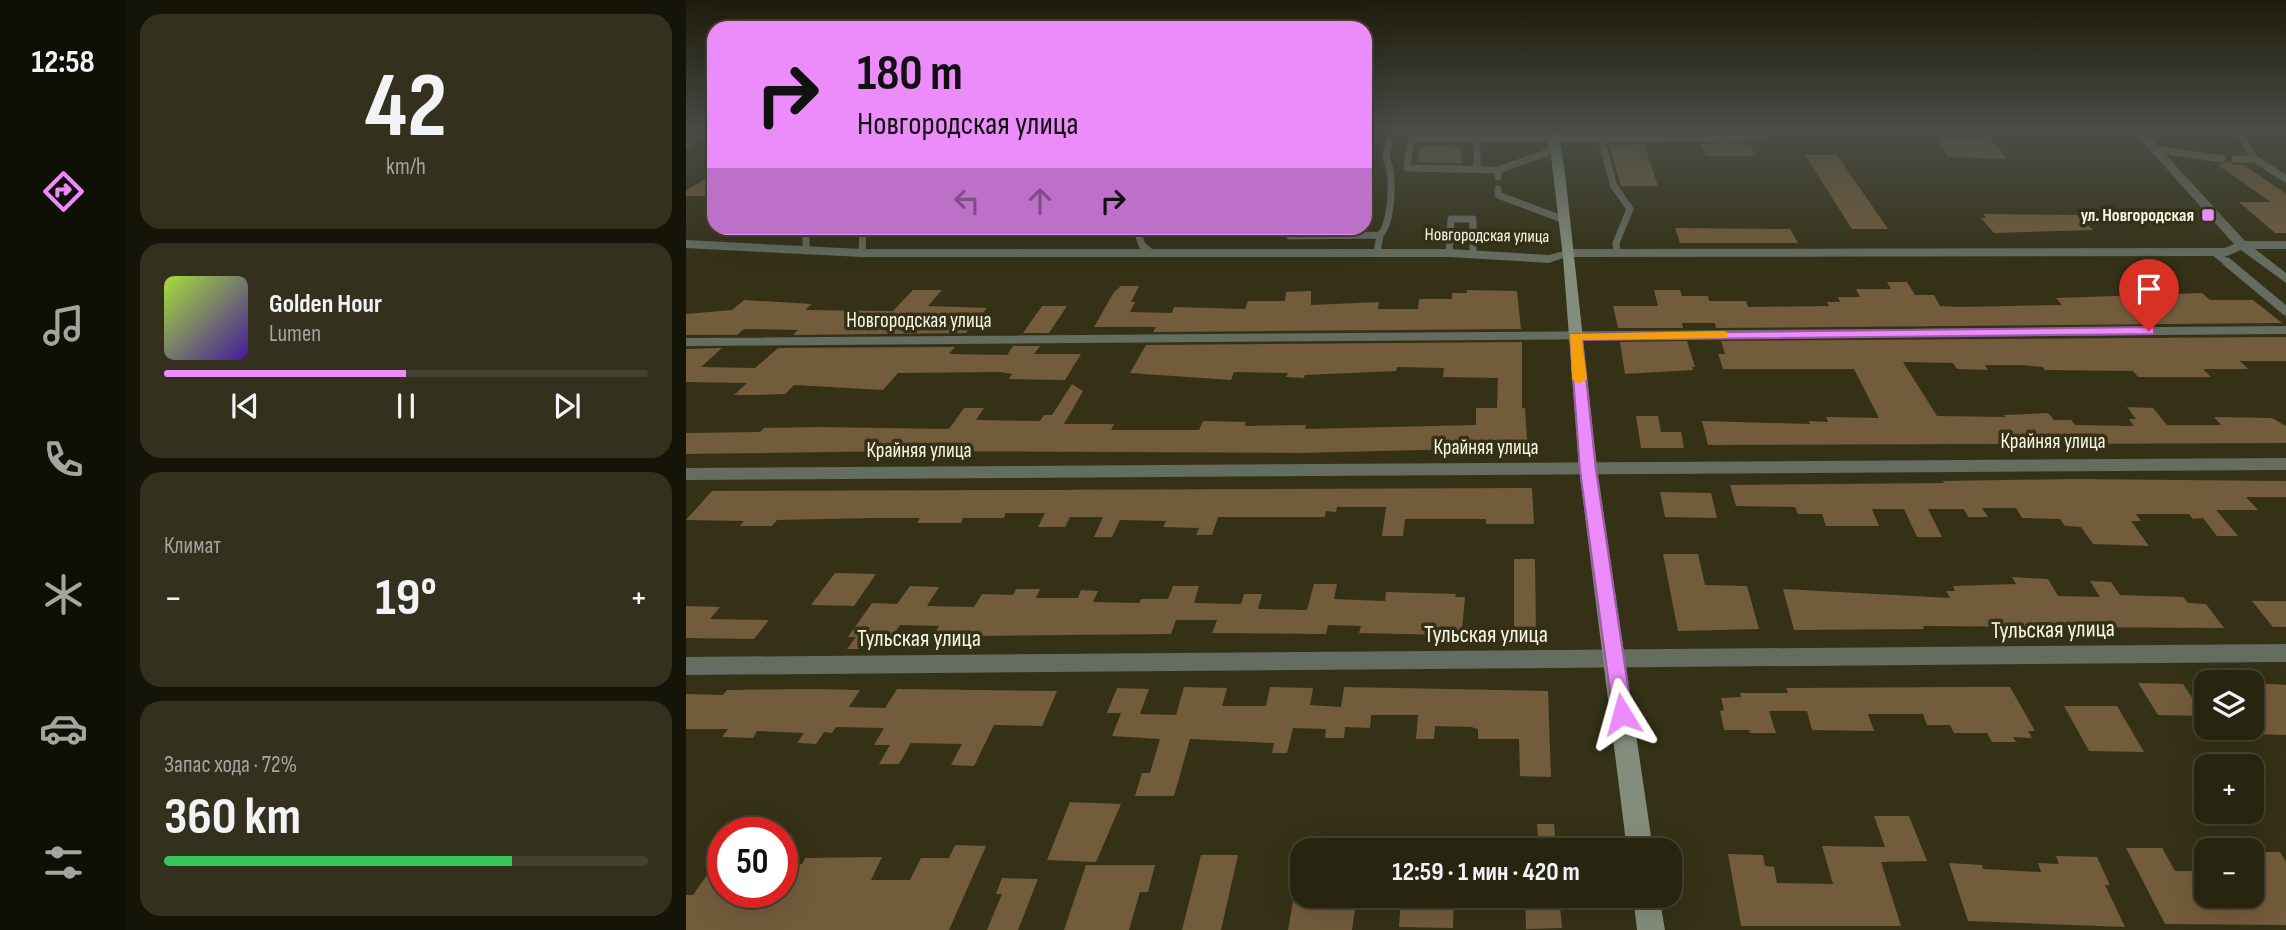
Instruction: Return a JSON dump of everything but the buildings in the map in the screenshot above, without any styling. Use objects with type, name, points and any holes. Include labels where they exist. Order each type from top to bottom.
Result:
[{"type":"main road","points":[[1560,174],[1571,253],[1575,337],[1588,470],[1638,838]]},
{"type":"main road","points":[[1648,908],[1651,930]]},
{"type":"street","points":[[2177,174],[2242,245],[2286,279]]},
{"type":"street","name":"Новгородская улица","points":[[686,244],[862,253],[1449,253],[1549,258],[1571,253],[1617,252],[2227,252],[2242,245],[2286,245]]},
{"type":"street","name":"Новгородская улица","points":[[686,342],[2286,330]]},
{"type":"street","name":"Крайняя улица","points":[[686,474],[2286,464]]},
{"type":"street","name":"Тульская улица","points":[[686,666],[2286,653]]},
{"type":"lane","points":[[1377,253],[1380,236],[1387,228],[1391,174]]},
{"type":"lane","points":[[1611,174],[1614,186],[1630,209],[1616,243],[1617,252]]},
{"type":"lane","points":[[1498,189],[1498,195],[1567,221]]},
{"type":"lane","points":[[1449,253],[1451,219],[1474,219],[1473,254]]},
{"type":"lane","points":[[806,235],[806,251]]},
{"type":"lane","points":[[862,253],[863,235]]},
{"type":"lane","points":[[1138,235],[1142,245],[1150,252]]},
{"type":"lane","points":[[1286,253],[1290,235]]},
{"type":"lane","points":[[1358,235],[1380,236]]},
{"type":"lane","points":[[2214,252],[2286,311]]},
{"type":"slow traffic","points":[[1579,379],[1575,337],[1723,335]]},
{"type":"place","name":"ул. Новгородская","points":[[2208,215]]},
{"type":"route","points":[[1622,714],[1588,470],[1575,337],[2149,331]]}]
